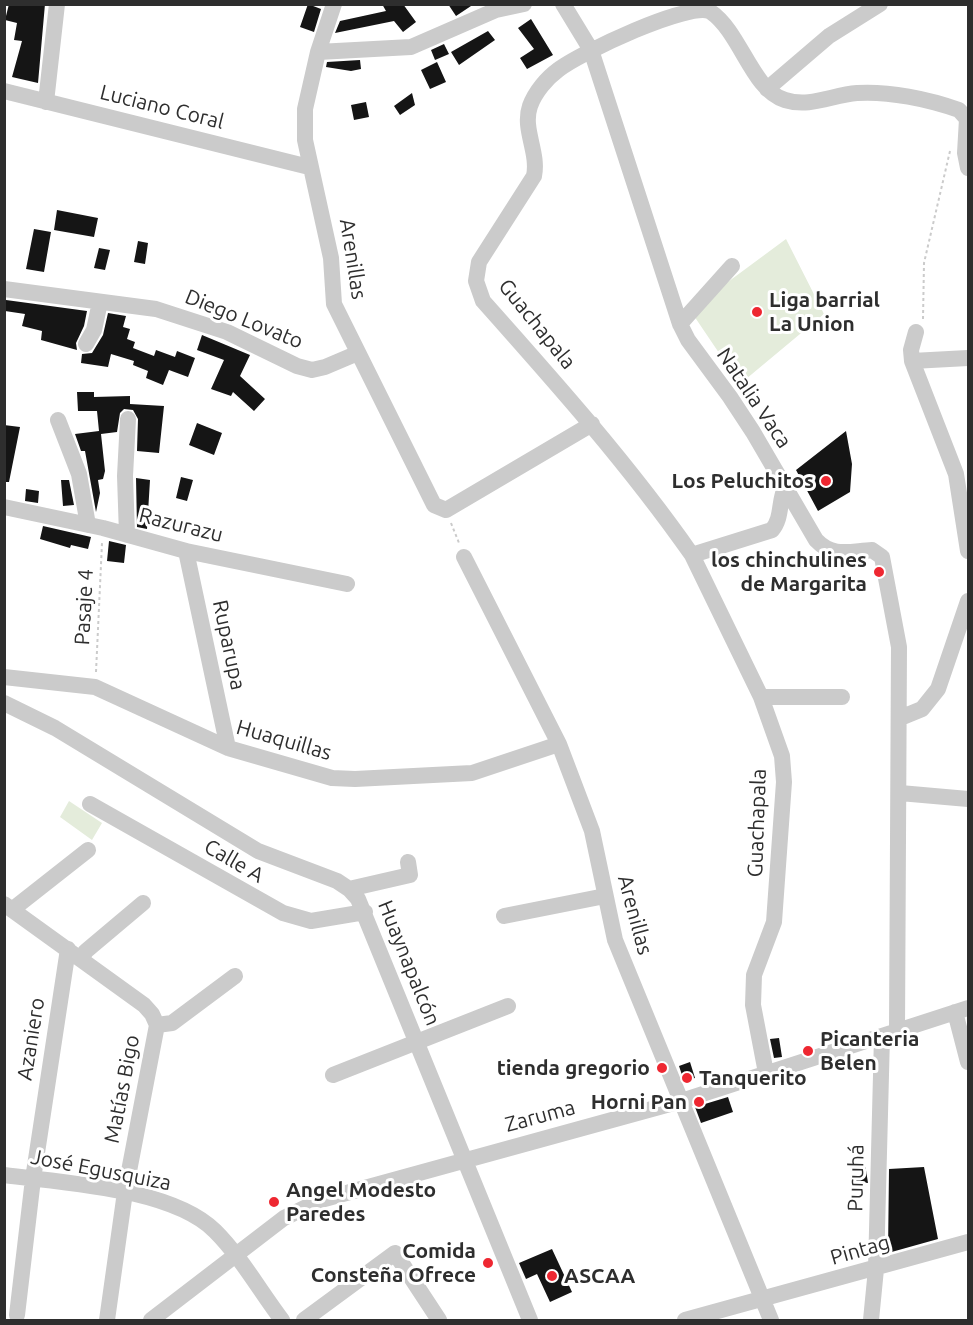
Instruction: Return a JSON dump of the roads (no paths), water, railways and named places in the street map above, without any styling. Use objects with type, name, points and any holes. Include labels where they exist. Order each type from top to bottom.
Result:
[{"type":"street","points":[[46,102],[57,4]]},
{"type":"street","name":"Arenillas","points":[[334,4],[318,52],[306,109],[305,140],[309,167],[324,219],[331,258],[334,304],[440,507],[592,424]]},
{"type":"street","points":[[318,52],[411,47],[496,10],[524,4]]},
{"type":"street","name":"Natalia Vaca","points":[[563,4],[591,50],[680,324],[688,340],[730,397],[822,547],[837,553],[872,550],[882,557],[899,647],[900,793]]},
{"type":"street","points":[[880,4],[829,36],[766,89],[783,100],[802,104],[876,92],[959,110],[967,119],[965,153],[969,168]]},
{"type":"street","name":"Guachapala","points":[[766,89],[728,27],[709,10],[695,8],[678,12],[591,50],[557,70],[541,86],[531,105],[527,125],[537,161],[534,176],[479,262],[476,281],[483,301],[592,424],[656,504],[692,555],[761,698],[782,756],[784,782],[774,922],[754,975],[753,1005],[766,1073]]},
{"type":"street","name":"Luciano Coral","points":[[4,90],[309,167]]},
{"type":"street","points":[[680,324],[732,266]]},
{"type":"street","name":"Diego Lovato","points":[[4,289],[156,309],[217,328],[297,366],[312,370],[358,353]]},
{"type":"street","points":[[86,344],[94,330],[100,302]]},
{"type":"street","points":[[916,332],[911,350],[912,361],[956,474],[969,551]]},
{"type":"street","points":[[912,361],[969,358]]},
{"type":"street","points":[[128,419],[125,476],[128,535]]},
{"type":"street","points":[[58,420],[79,474],[95,527]]},
{"type":"street","points":[[692,555],[772,530],[777,524],[782,493],[786,486]]},
{"type":"street","name":"Razurazu","points":[[4,507],[95,527],[186,551],[347,584]]},
{"type":"street","name":"Ruparupa","points":[[186,551],[228,748]]},
{"type":"street","name":"Arenillas","points":[[464,557],[559,744],[592,831],[615,940],[771,1320]]},
{"type":"street","points":[[900,718],[922,709],[938,689],[969,601]]},
{"type":"street","name":"Huaquillas","points":[[4,678],[95,687],[228,748],[332,778],[355,780],[472,773],[559,744]]},
{"type":"street","points":[[761,698],[842,697]]},
{"type":"street","name":"Huaynapalcón","points":[[4,703],[55,728],[258,851],[349,889],[365,912],[530,1320]]},
{"type":"street","points":[[900,793],[969,799]]},
{"type":"street","name":"Puruhá","points":[[871,1320],[889,1034],[900,793]]},
{"type":"street","name":"Calle A","points":[[90,804],[283,913],[312,921],[365,912]]},
{"type":"street","points":[[8,907],[88,850]]},
{"type":"street","points":[[349,889],[410,875],[408,862]]},
{"type":"street","points":[[504,916],[605,896]]},
{"type":"street","points":[[75,954],[86,951],[143,903]]},
{"type":"street","name":"Matías Bigo","points":[[8,907],[144,1005],[152,1014],[157,1025],[125,1192],[107,1320]]},
{"type":"street","name":"Azaniero","points":[[17,1315],[33,1179],[75,954]]},
{"type":"street","points":[[157,1025],[172,1023],[235,975]]},
{"type":"street","points":[[333,1075],[416,1040],[508,1006]]},
{"type":"street","points":[[962,1010],[969,1062]]},
{"type":"street","name":"Zaruma","points":[[151,1320],[300,1208],[465,1159],[681,1101],[962,1010]]},
{"type":"street","name":"José Egusquiza","points":[[4,1175],[125,1192],[169,1203],[192,1214],[215,1231],[282,1320]]},
{"type":"street","name":"Pintag","points":[[685,1320],[969,1242]]},
{"type":"street","points":[[304,1320],[395,1253],[439,1320]]},
{"type":"place","name":"Liga barrial La Union","points":[[757,312]]},
{"type":"place","name":"Los Peluchitos","points":[[826,481]]},
{"type":"place","name":"los chinchulines de Margarita","points":[[879,572]]},
{"type":"place","name":"Picanteria Belen","points":[[808,1051]]},
{"type":"place","name":"tienda gregorio","points":[[662,1068]]},
{"type":"place","name":"Tanquerito","points":[[687,1078]]},
{"type":"place","name":"Horni Pan","points":[[699,1102]]},
{"type":"place","name":"Angel Modesto Paredes","points":[[274,1202]]},
{"type":"place","name":"Comida Consteña Ofrece","points":[[488,1263]]},
{"type":"place","name":"ASCAA","points":[[552,1276]]}]
